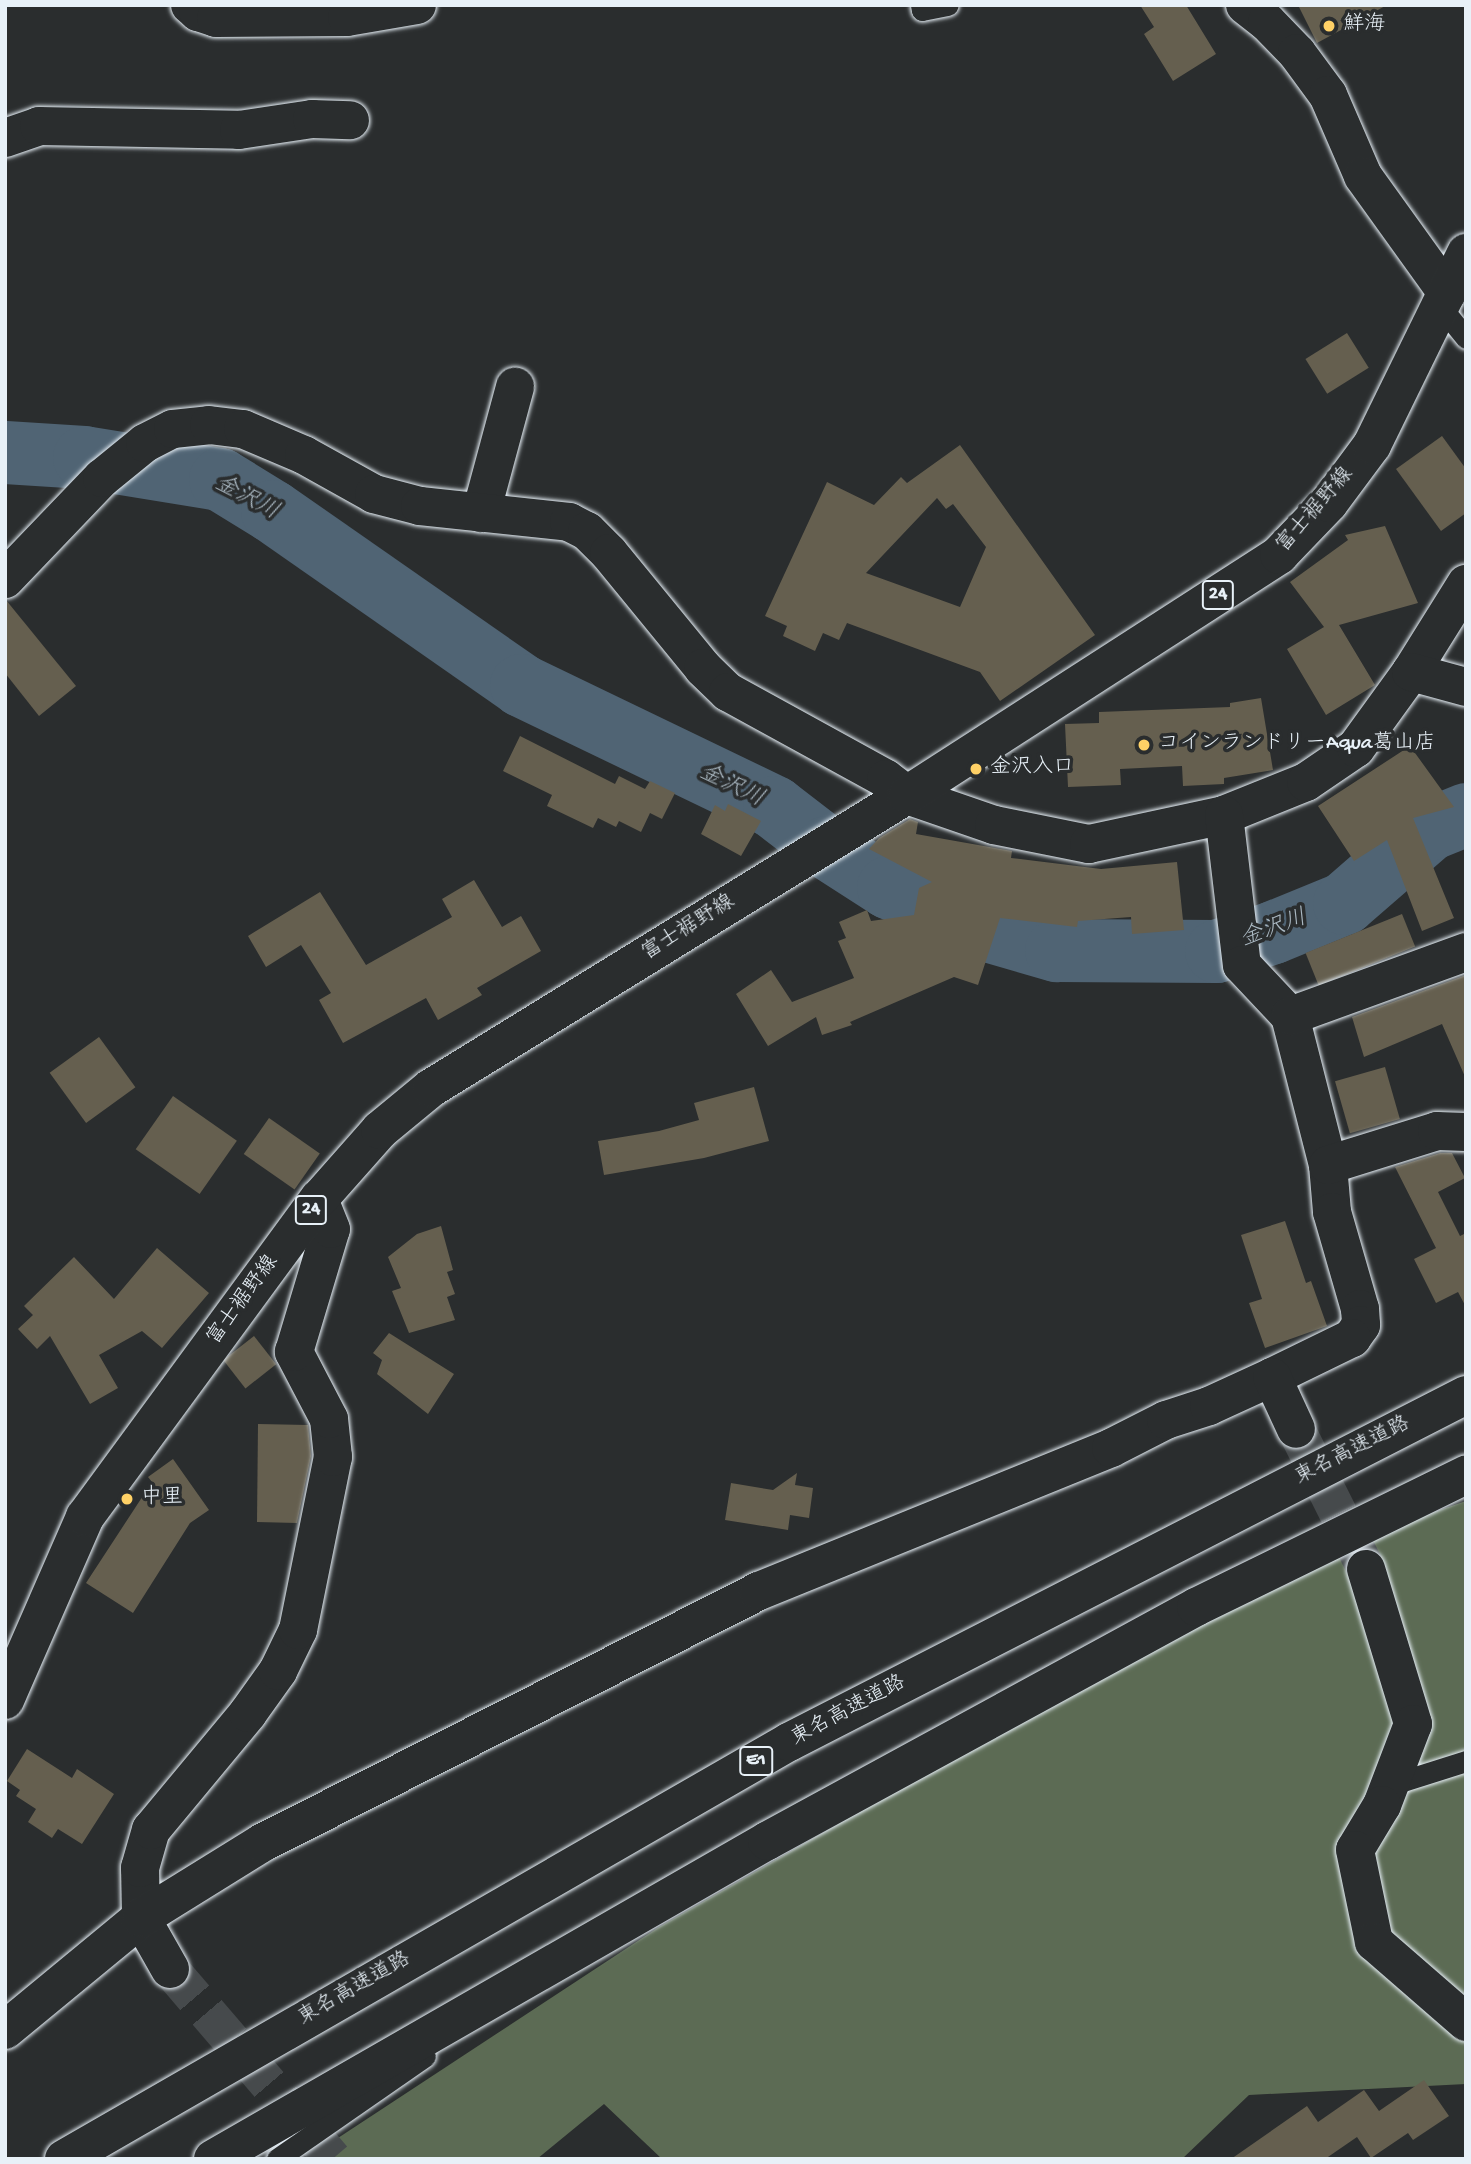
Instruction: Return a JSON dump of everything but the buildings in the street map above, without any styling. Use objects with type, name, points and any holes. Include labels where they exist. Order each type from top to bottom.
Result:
[{"type":"main road","points":[[190,5],[198,12],[216,19],[347,17],[417,5]]},
{"type":"main road","points":[[1245,5],[1267,22],[1297,53],[1328,95],[1363,176],[1443,299]]},
{"type":"main road","points":[[5,138],[38,126],[239,130],[313,119],[350,120]]},
{"type":"main road","name":"富士裾野線","points":[[5,1700],[85,1517],[319,1199],[380,1130],[430,1088],[906,795],[1279,555],[1329,503],[1372,445],[1466,253]]},
{"type":"main road","points":[[481,513],[515,387]]},
{"type":"main road","points":[[5,579],[102,478],[145,443],[173,429],[209,425],[243,429],[304,455],[374,494],[420,506],[569,522],[587,531],[702,668],[728,692],[886,779],[906,795],[993,825],[1089,844],[1224,815],[1306,782],[1356,748],[1411,672],[1466,584]]},
{"type":"main road","points":[[1411,672],[1466,687]]},
{"type":"main road","points":[[5,2030],[141,1918],[261,1843],[759,1591],[1111,1448],[1166,1419],[1209,1406],[1352,1338],[1361,1325],[1360,1309],[1332,1213],[1328,1165],[1290,1016],[1242,965],[1224,815]]},
{"type":"main road","points":[[1290,1016],[1466,952]]},
{"type":"main road","points":[[1328,1165],[1437,1131],[1466,1132]]},
{"type":"main road","points":[[170,1969],[141,1918],[140,1868],[151,1830],[278,1671],[298,1630],[333,1457],[329,1419],[294,1352],[331,1229],[319,1199]]},
{"type":"main road","points":[[1272,1377],[1296,1429]]},
{"type":"main road","name":"東名高速道路","points":[[64,2159],[789,1742],[1466,1395]]},
{"type":"main road","points":[[213,2159],[767,1841],[1196,1607],[1466,1475]]},
{"type":"main road","points":[[1366,1569],[1413,1724],[1382,1805],[1355,1850],[1374,1942],[1466,2022]]},
{"type":"lane","points":[[920,5],[922,10],[948,5]]},
{"type":"lane","points":[[1443,299],[1466,338]]},
{"type":"lane","points":[[1390,1785],[1466,1761]]},
{"type":"lane","points":[[277,2159],[573,1952]]},
{"type":"green space","points":[[1466,1501],[1466,2084],[1249,2095],[1182,2159],[662,2159],[604,2104],[537,2159],[306,2159],[659,1927],[1021,1719],[1384,1529]]},
{"type":"waterway","name":"金沢川","points":[[5,452],[84,457],[220,479],[272,511],[521,685],[774,807],[826,847],[888,887],[990,931],[1056,950],[1216,951],[1273,932],[1344,903],[1429,829],[1466,814]]},
{"type":"tunnel","points":[[1296,1429],[1366,1569]]},
{"type":"tunnel","points":[[170,1969],[333,2159]]},
{"type":"place","name":"鮮海","points":[[1329,26]]},
{"type":"place","name":"コインランドリーAqua葛山店","points":[[1144,745]]},
{"type":"place","name":"金沢入口","points":[[976,769]]},
{"type":"place","name":"中里","points":[[127,1499]]}]
